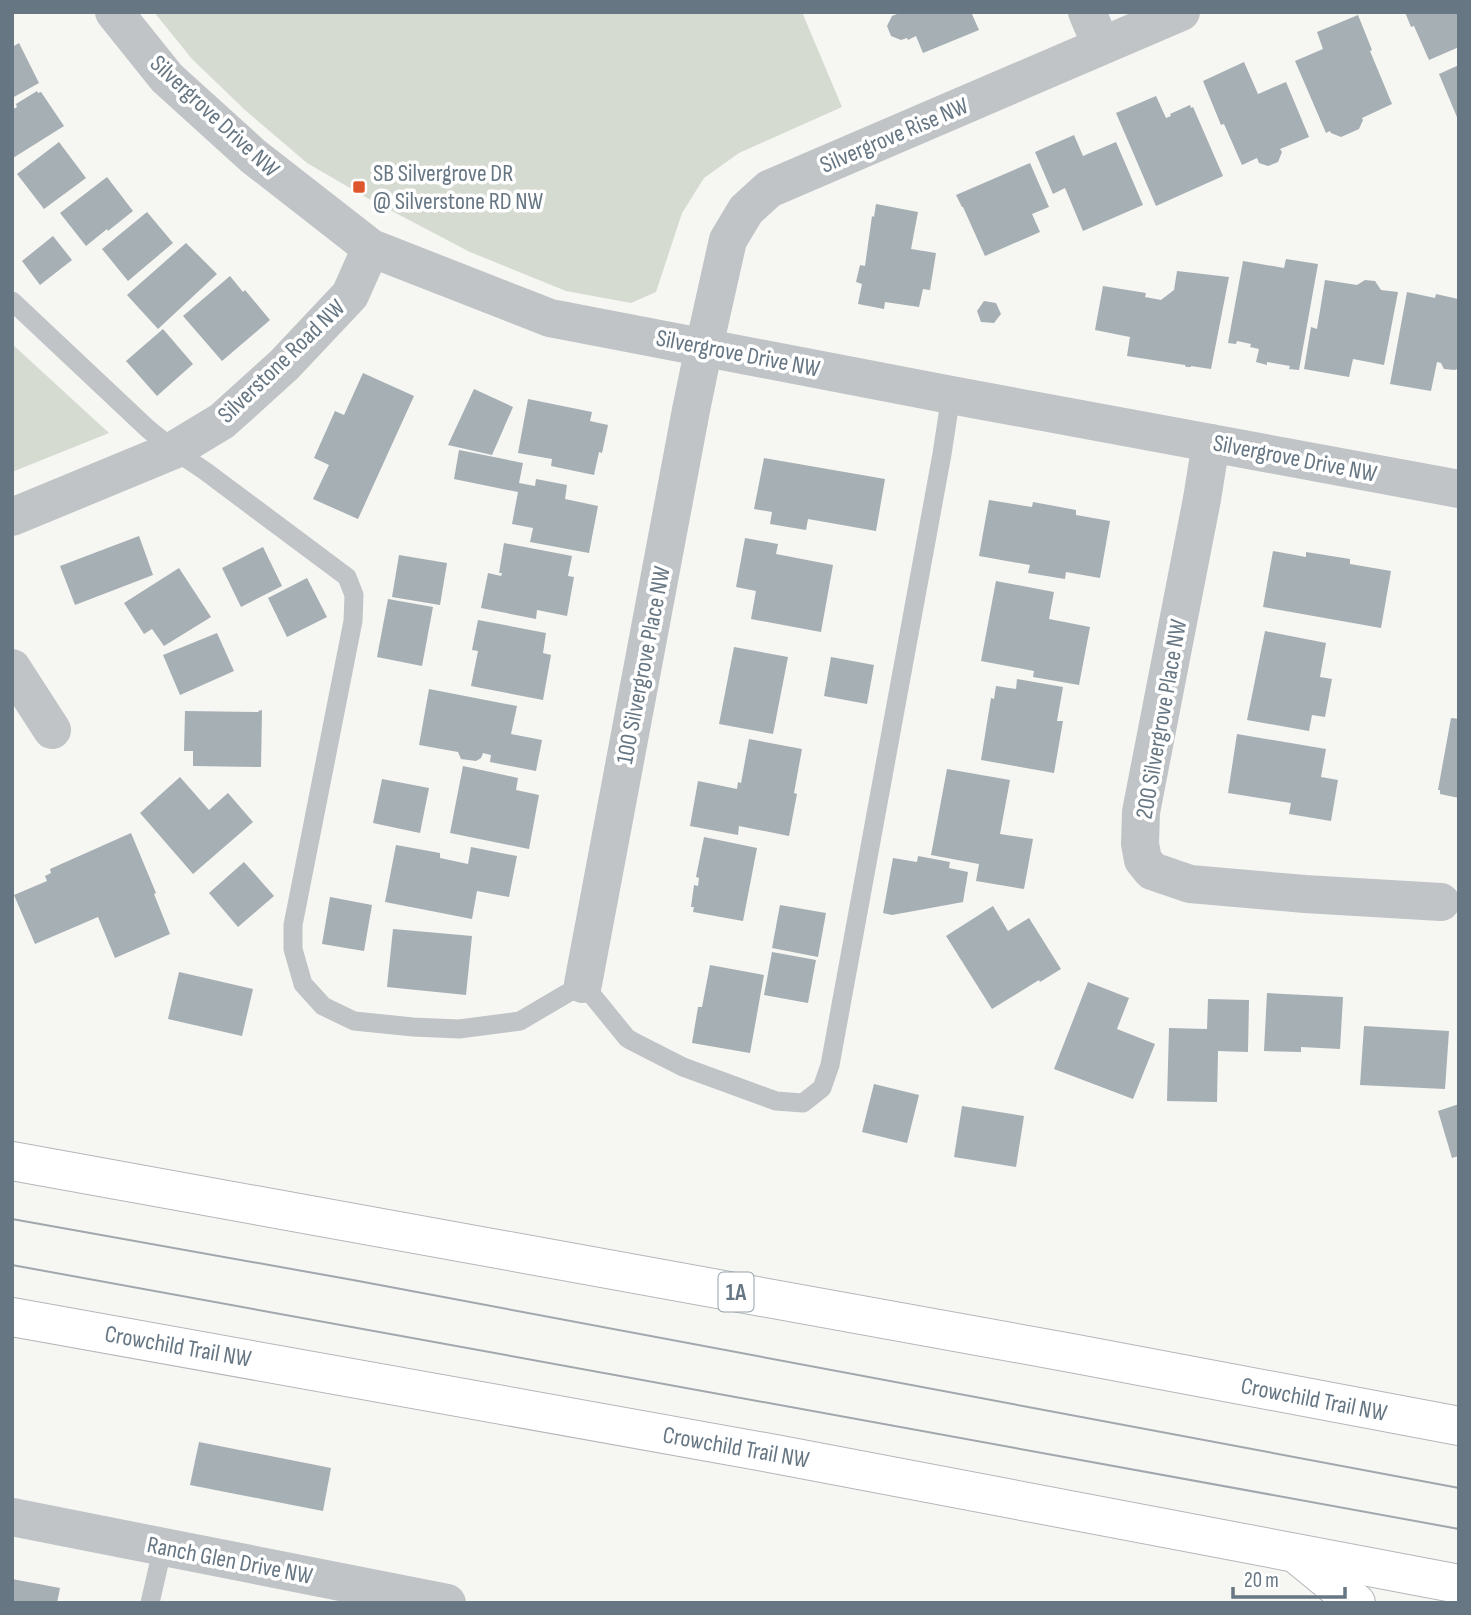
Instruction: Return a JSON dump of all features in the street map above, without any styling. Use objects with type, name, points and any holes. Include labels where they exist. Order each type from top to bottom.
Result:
[{"type":"highway","name":"Crowchild Trail NW","points":[[12,1161],[1057,1350],[1459,1426]]},
{"type":"highway","name":"Crowchild Trail NW","points":[[12,1317],[748,1449],[1459,1584]]},
{"type":"highway","points":[[1295,1553],[1356,1603]]},
{"type":"street","name":"Silvergrove Drive NW","points":[[114,12],[167,78],[253,156],[371,248],[550,317],[1459,489]]},
{"type":"street","name":"Silvergrove Rise NW","points":[[704,347],[728,240],[746,210],[769,188],[1094,29],[1181,12]]},
{"type":"street","name":"Silverstone Road NW","points":[[12,517],[174,450],[222,421],[284,365],[350,295],[371,248]]},
{"type":"street","name":"100 Silvergrove Place NW","points":[[583,984],[704,347]]},
{"type":"street","name":"200 Silvergrove Place NW","points":[[1211,443],[1141,812],[1140,844],[1143,860],[1152,871],[1189,884],[1441,902]]},
{"type":"street","points":[[12,668],[52,730]]},
{"type":"street","name":"Ranch Glen Drive NW","points":[[12,1517],[425,1601]]},
{"type":"lane","points":[[12,301],[148,429],[348,577],[354,595],[352,621],[293,925],[293,949],[303,984],[323,1006],[354,1021],[458,1029],[520,1021],[583,984],[627,1038],[683,1067],[776,1101],[803,1102],[822,1088],[830,1065],[951,395]]},
{"type":"lane","points":[[150,1603],[163,1546]]},
{"type":"shaded area","points":[[154,12],[802,12],[842,107],[739,153],[704,178],[682,213],[656,292],[631,303],[566,291],[470,252],[307,163],[245,110],[192,59]]},
{"type":"shaded area","points":[[12,344],[109,433],[12,472]]},
{"type":"building","points":[[896,12],[971,12],[979,30],[923,53],[916,36],[901,40],[891,36],[887,26]]},
{"type":"building","points":[[1405,12],[1459,12],[1459,47],[1429,60]]},
{"type":"building","points":[[1358,15],[1392,104],[1362,118],[1359,129],[1341,137],[1330,131],[1326,133],[1295,61],[1323,49],[1317,32]]},
{"type":"building","points":[[19,43],[39,83],[12,98],[12,47]]},
{"type":"building","points":[[1244,62],[1258,94],[1286,82],[1309,137],[1280,149],[1282,152],[1278,162],[1268,166],[1259,163],[1257,158],[1242,165],[1224,124],[1221,125],[1203,81]]},
{"type":"building","points":[[1459,65],[1459,122],[1439,74]]},
{"type":"building","points":[[37,91],[41,92],[64,126],[13,158],[12,110],[17,107],[16,104]]},
{"type":"building","points":[[1156,96],[1166,118],[1190,105],[1193,107],[1223,176],[1156,206],[1116,113]]},
{"type":"building","points":[[1074,135],[1083,156],[1116,142],[1143,205],[1083,231],[1065,188],[1053,194],[1035,152]]},
{"type":"building","points":[[59,142],[86,178],[44,209],[17,174]]},
{"type":"building","points":[[1030,163],[1049,207],[1032,214],[1040,232],[985,256],[956,195]]},
{"type":"building","points":[[107,177],[133,211],[86,246],[60,213]]},
{"type":"building","points":[[876,204],[918,212],[911,249],[936,253],[930,290],[923,289],[919,307],[885,302],[884,309],[858,304],[862,284],[856,282],[860,265],[865,266]]},
{"type":"building","points":[[147,212],[173,243],[128,281],[102,249]]},
{"type":"building","points":[[53,236],[72,260],[40,285],[22,261]]},
{"type":"building","points":[[186,243],[217,274],[158,329],[127,295]]},
{"type":"building","points":[[1286,259],[1318,264],[1299,370],[1289,369],[1290,366],[1256,362],[1259,349],[1237,341],[1236,344],[1228,343],[1243,261],[1284,268]]},
{"type":"building","points":[[1177,271],[1229,277],[1211,369],[1127,356],[1130,337],[1095,330],[1103,286],[1146,293],[1145,297],[1161,300],[1174,290]]},
{"type":"building","points":[[230,276],[270,320],[222,361],[183,316]]},
{"type":"building","points":[[1325,280],[1357,285],[1365,280],[1375,281],[1381,290],[1398,292],[1384,365],[1353,359],[1349,377],[1304,369],[1311,327],[1317,329]]},
{"type":"building","points":[[1407,292],[1435,298],[1436,294],[1458,299],[1459,368],[1444,369],[1441,363],[1437,362],[1431,391],[1390,384]]},
{"type":"building","points":[[984,301],[996,303],[1001,314],[994,323],[981,322],[977,311]]},
{"type":"building","points":[[163,329],[193,364],[157,396],[126,361]]},
{"type":"building","points":[[363,373],[414,396],[358,519],[313,499],[329,465],[314,458],[335,411],[344,415]]},
{"type":"building","points":[[474,389],[513,407],[492,455],[448,445]]},
{"type":"building","points":[[528,399],[592,412],[590,421],[608,425],[594,475],[551,466],[552,459],[518,453]]},
{"type":"building","points":[[459,450],[523,463],[519,483],[535,486],[536,479],[567,485],[565,499],[598,506],[589,553],[530,542],[533,528],[512,524],[518,492],[454,479]]},
{"type":"building","points":[[764,458],[885,479],[876,531],[808,519],[806,530],[770,524],[772,512],[754,509]]},
{"type":"building","points":[[989,500],[1032,507],[1033,502],[1076,510],[1076,515],[1110,521],[1100,578],[1066,572],[1065,579],[1028,573],[1030,565],[979,556]]},
{"type":"building","points":[[139,536],[153,575],[75,605],[60,566]]},
{"type":"building","points":[[745,538],[778,544],[776,554],[833,565],[821,632],[751,619],[756,591],[736,587]]},
{"type":"building","points":[[504,543],[572,556],[568,576],[574,577],[567,616],[537,610],[536,619],[481,608],[488,573],[501,576],[502,573],[499,573]]},
{"type":"building","points":[[263,547],[282,586],[241,607],[222,568]]},
{"type":"building","points":[[1273,551],[1306,557],[1306,552],[1350,559],[1350,564],[1391,571],[1381,628],[1263,607]]},
{"type":"building","points":[[399,555],[447,563],[440,605],[392,597]]},
{"type":"building","points":[[179,568],[211,617],[164,646],[152,629],[144,634],[124,603]]},
{"type":"building","points":[[307,578],[327,617],[287,637],[268,598]]},
{"type":"building","points":[[996,581],[1054,592],[1049,619],[1090,627],[1079,685],[1033,677],[1034,671],[981,661]]},
{"type":"building","points":[[388,599],[433,607],[422,666],[377,657]]},
{"type":"building","points":[[478,620],[546,633],[543,653],[551,655],[543,700],[471,686],[478,651],[472,650]]},
{"type":"building","points":[[1265,631],[1326,643],[1320,677],[1332,679],[1325,717],[1312,715],[1309,731],[1247,720]]},
{"type":"building","points":[[217,633],[234,671],[180,695],[163,655]]},
{"type":"building","points":[[734,647],[788,657],[773,734],[719,724]]},
{"type":"building","points":[[831,657],[874,665],[867,704],[824,696]]},
{"type":"building","points":[[1017,679],[1063,687],[1057,721],[1063,721],[1054,773],[981,760],[991,698],[994,699],[996,686],[1016,689]]},
{"type":"building","points":[[429,689],[517,706],[511,734],[542,740],[536,771],[490,762],[491,755],[483,753],[476,761],[461,759],[458,752],[419,745]]},
{"type":"building","points":[[262,710],[261,767],[193,766],[193,751],[184,751],[185,711]]},
{"type":"building","points":[[1451,718],[1459,719],[1459,798],[1440,794],[1438,790]]},
{"type":"building","points":[[1237,734],[1326,749],[1321,777],[1338,780],[1331,821],[1289,814],[1291,803],[1228,793]]},
{"type":"building","points":[[749,739],[802,749],[789,836],[739,826],[738,835],[690,826],[698,781],[737,789],[738,782],[741,783]]},
{"type":"building","points":[[463,766],[518,778],[516,790],[539,795],[529,849],[450,833]]},
{"type":"building","points":[[947,769],[1010,780],[1000,834],[1033,839],[1024,889],[976,881],[979,864],[931,855]]},
{"type":"building","points":[[180,777],[209,810],[228,793],[253,822],[193,874],[140,813]]},
{"type":"building","points":[[382,779],[429,788],[420,833],[373,823]]},
{"type":"building","points":[[131,833],[170,934],[115,958],[98,917],[35,944],[14,895],[47,881],[45,876],[51,873],[50,869]]},
{"type":"building","points":[[704,837],[757,848],[743,921],[693,912],[694,907],[691,907],[694,885],[698,886],[699,878],[696,877]]},
{"type":"building","points":[[396,845],[440,853],[440,858],[468,864],[471,847],[517,856],[509,897],[477,891],[472,919],[385,902]]},
{"type":"building","points":[[918,856],[950,862],[949,868],[968,872],[963,902],[892,915],[883,913],[893,858],[917,862]]},
{"type":"building","points":[[244,862],[274,896],[238,927],[209,893]]},
{"type":"building","points":[[330,897],[372,905],[364,951],[322,944]]},
{"type":"building","points":[[780,905],[826,913],[818,957],[772,948]]},
{"type":"building","points":[[993,906],[1008,931],[1029,918],[1061,969],[992,1009],[946,936]]},
{"type":"building","points":[[393,929],[472,936],[466,995],[387,987]]},
{"type":"building","points":[[772,952],[816,960],[808,1003],[764,995]]},
{"type":"building","points":[[710,965],[764,975],[750,1053],[692,1043],[698,1007],[702,1007]]},
{"type":"building","points":[[179,972],[253,989],[242,1036],[168,1019]]},
{"type":"building","points":[[1088,982],[1129,998],[1117,1029],[1155,1044],[1133,1099],[1054,1069]]},
{"type":"building","points":[[1267,993],[1343,997],[1340,1049],[1301,1047],[1301,1052],[1264,1051]]},
{"type":"building","points":[[1208,999],[1249,1000],[1248,1052],[1218,1051],[1217,1102],[1167,1101],[1169,1028],[1207,1029]]},
{"type":"building","points":[[1364,1026],[1449,1031],[1445,1089],[1360,1085]]},
{"type":"building","points":[[874,1084],[919,1095],[907,1143],[862,1132]]},
{"type":"building","points":[[1459,1104],[1459,1156],[1452,1158],[1438,1111]]},
{"type":"building","points":[[962,1106],[1024,1116],[1016,1167],[954,1157]]},
{"type":"building","points":[[199,1442],[331,1468],[323,1511],[190,1485]]},
{"type":"building","points":[[12,1579],[60,1588],[57,1603],[12,1603]]},
{"type":"tram line","points":[[12,1219],[353,1280],[1459,1488]]},
{"type":"tram line","points":[[12,1265],[1459,1529]]},
{"type":"place","name":"SB Silvergrove DR @ Silverstone RD NW","points":[[359,187]]}]
